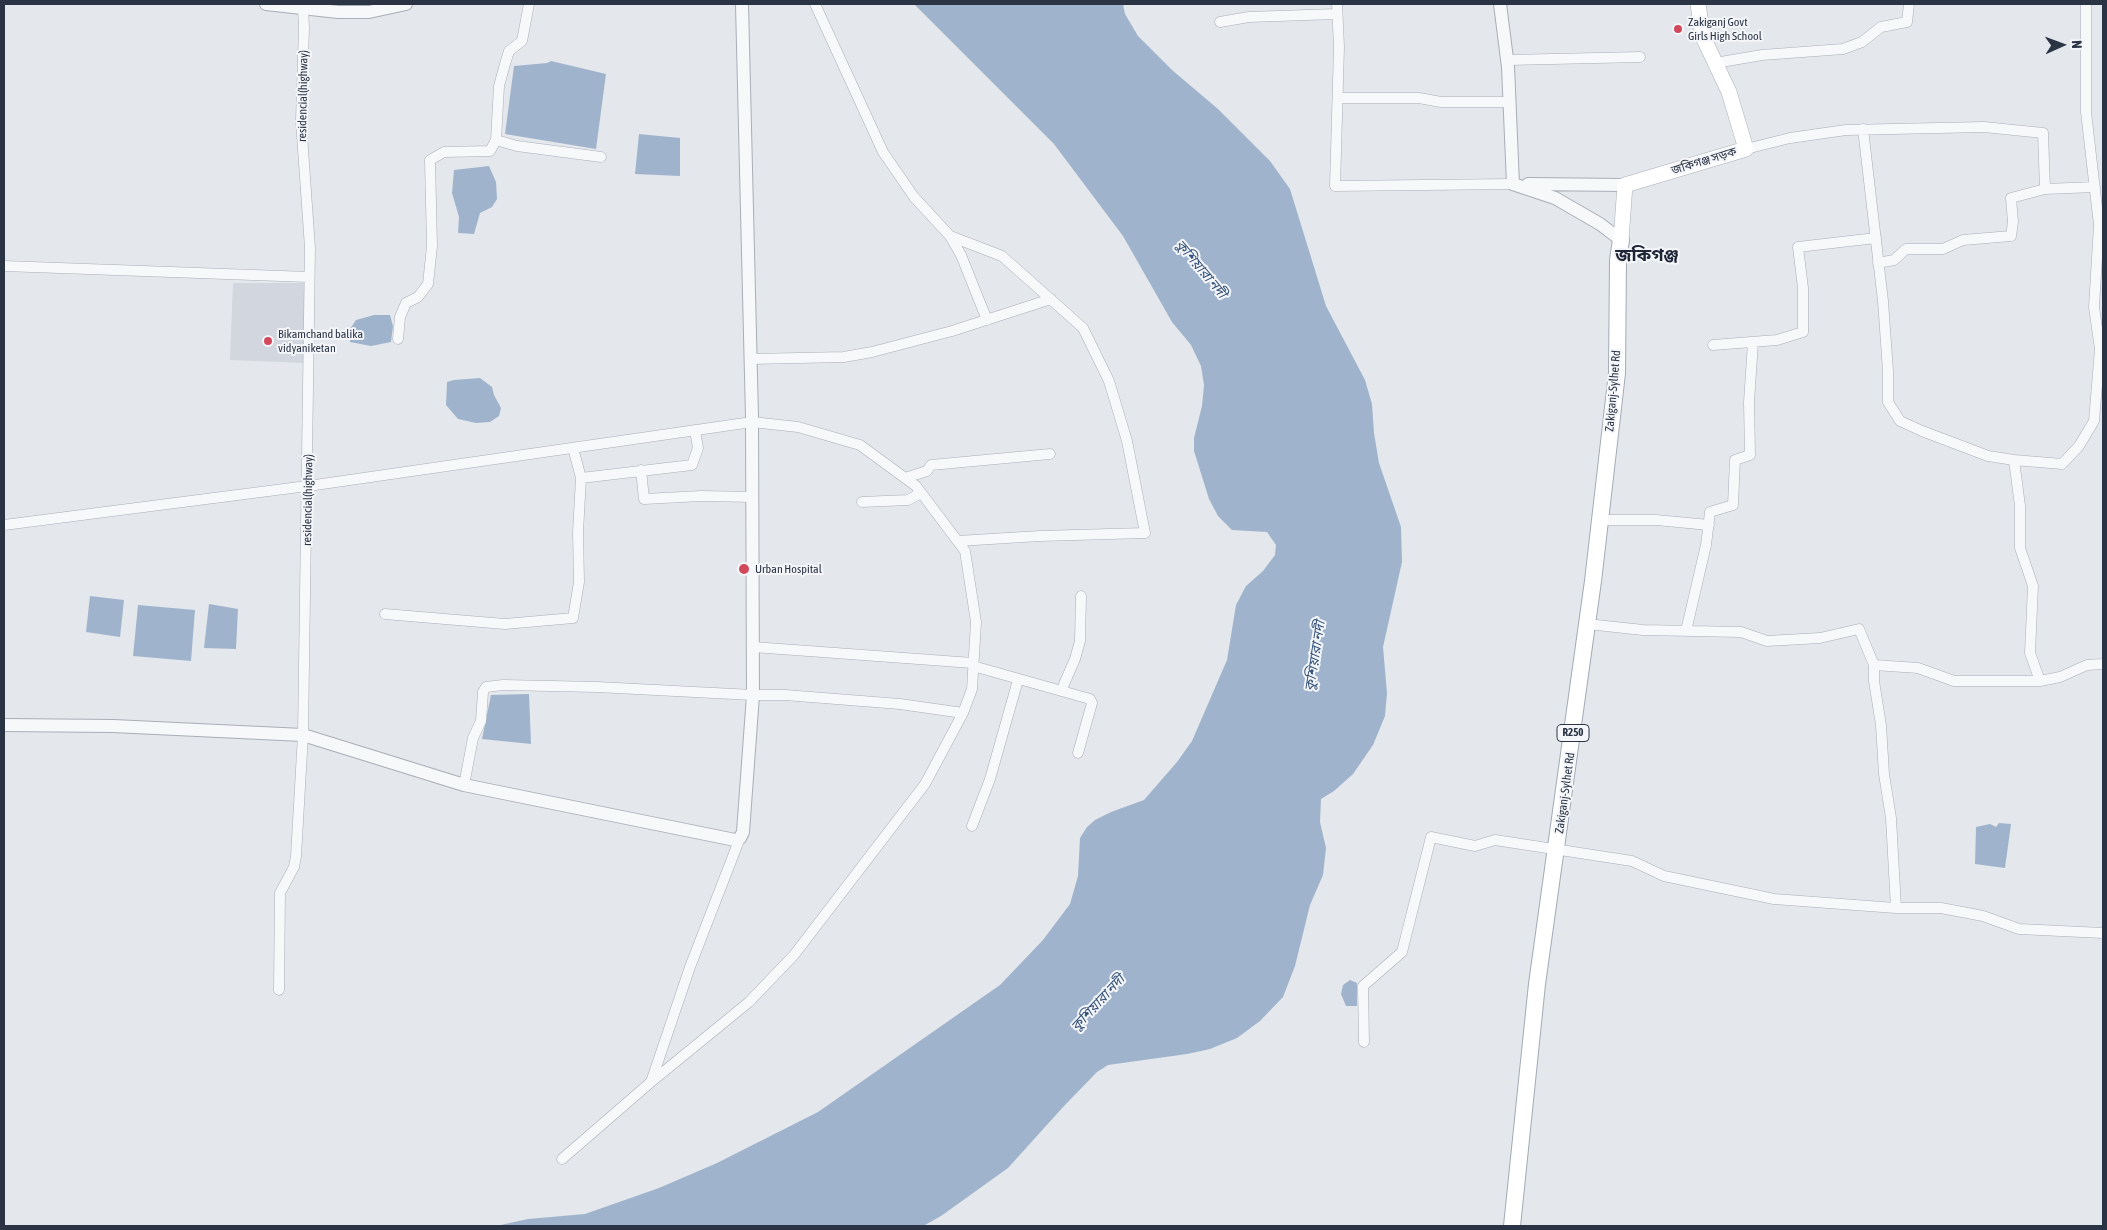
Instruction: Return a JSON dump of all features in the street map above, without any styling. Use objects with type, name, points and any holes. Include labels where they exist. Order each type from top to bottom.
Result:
[{"type":"main road","name":"জকিগঞ্জ সড়ক","points":[[1625,185],[1746,149],[1729,92],[1703,36],[1698,4]]},
{"type":"main road","points":[[1621,240],[1625,185]]},
{"type":"main road","name":"Zakiganj-Sylhet Rd","points":[[1512,1226],[1537,984],[1588,624],[1617,374],[1618,260],[1621,240]]},
{"type":"street","points":[[266,4],[338,12],[369,12],[406,4]]},
{"type":"street","points":[[398,339],[400,317],[406,303],[418,297],[428,284],[432,246],[430,160],[444,152],[490,151],[496,140],[497,103],[504,64],[509,51],[522,41],[529,4]]},
{"type":"street","points":[[651,1082],[690,967],[743,832],[753,695],[753,497],[742,4]]},
{"type":"street","points":[[814,4],[883,152],[914,197],[950,236],[969,273],[987,320]]},
{"type":"street","points":[[1500,4],[1508,60],[1513,184]]},
{"type":"street","points":[[1715,63],[1762,55],[1843,49],[1862,42],[1880,27],[1907,22],[1909,4]]},
{"type":"street","points":[[1863,129],[1876,238],[1888,371],[1888,402],[1900,421],[1988,456],[2062,464],[2079,446],[2094,421],[2100,350],[2094,307],[2100,209],[2095,187],[2086,112],[2086,4]]},
{"type":"street","name":"residencial(highway)","points":[[279,990],[280,893],[294,867],[296,856],[303,735],[308,486],[308,278],[310,248],[300,121],[304,28],[302,7]]},
{"type":"street","points":[[1220,22],[1249,17],[1336,9],[1339,47],[1335,186],[1625,185]]},
{"type":"street","points":[[1508,60],[1640,57]]},
{"type":"street","points":[[1338,98],[1419,98],[1441,102],[1510,102]]},
{"type":"street","points":[[1746,149],[1790,138],[1863,129],[1984,127],[2043,133],[2045,189]]},
{"type":"street","points":[[496,140],[516,146],[600,157]]},
{"type":"street","points":[[1513,184],[1555,198],[1600,224],[1621,240]]},
{"type":"street","points":[[1878,263],[1894,260],[1906,249],[1943,249],[1962,240],[2011,236],[2013,222],[2011,198],[2045,189],[2095,187]]},
{"type":"street","points":[[950,236],[1002,256],[1083,328],[1109,381],[1126,441],[1145,533],[958,541]]},
{"type":"street","points":[[1713,345],[1777,340],[1803,332],[1803,288],[1798,247],[1876,238]]},
{"type":"street","points":[[4,266],[308,278]]},
{"type":"street","points":[[750,359],[844,357],[872,352],[987,320],[1051,299]]},
{"type":"street","points":[[1686,631],[1709,526],[1710,512],[1734,505],[1735,460],[1750,455],[1748,402],[1753,342]]},
{"type":"street","points":[[4,525],[308,486],[752,422],[798,427],[860,445],[906,478],[921,493],[965,551],[976,622],[972,689],[963,713],[925,784],[794,955],[749,1002],[651,1082],[562,1160]]},
{"type":"street","points":[[581,478],[692,465],[698,448],[695,430]]},
{"type":"street","points":[[385,614],[505,624],[573,618],[578,582],[581,478],[573,448]]},
{"type":"street","points":[[906,478],[927,471],[931,465],[1050,454]]},
{"type":"street","points":[[2014,460],[2020,506],[2020,548],[2033,586],[2030,653],[2040,681]]},
{"type":"street","points":[[641,470],[644,499],[701,496],[753,497]]},
{"type":"street","points":[[862,502],[908,500],[921,493]]},
{"type":"street","points":[[1600,520],[1656,520],[1709,526]]},
{"type":"street","points":[[1062,691],[1080,641],[1081,596]]},
{"type":"street","points":[[1588,624],[1643,630],[1741,632],[1767,641],[1820,638],[1859,628],[1874,665],[1884,774],[1891,818],[1896,908]]},
{"type":"street","points":[[753,647],[973,665],[1018,680],[1082,696],[1090,699],[1092,703],[1078,753]]},
{"type":"street","points":[[1874,665],[1918,668],[1954,681],[2040,681],[2060,677],[2087,665],[2103,664]]},
{"type":"street","points":[[972,826],[990,779],[1018,680]]},
{"type":"street","points":[[464,785],[473,738],[481,721],[483,692],[486,687],[503,685],[642,688],[836,698],[963,713]]},
{"type":"street","points":[[4,725],[114,726],[303,735],[464,785],[735,840],[740,838]]},
{"type":"street","points":[[1364,1042],[1363,986],[1402,952],[1431,837],[1475,846],[1495,840],[1632,861],[1664,876],[1774,899],[1896,908],[1941,908],[1983,916],[2019,929],[2103,933]]},
{"type":"shaded area","name":"Bikamchand balika vidyaniketan","points":[[233,283],[306,283],[306,363],[230,360]]},
{"type":"water","name":"কুশিয়ারা নদী","points":[[914,4],[1123,4],[1125,14],[1138,36],[1172,70],[1218,109],[1270,161],[1290,189],[1326,306],[1365,380],[1372,404],[1379,463],[1401,527],[1402,562],[1383,647],[1387,693],[1385,716],[1373,745],[1353,774],[1334,791],[1321,799],[1320,822],[1326,848],[1323,875],[1310,905],[1295,966],[1283,997],[1260,1021],[1237,1038],[1210,1049],[1108,1065],[1097,1072],[1008,1168],[941,1216],[923,1226],[496,1226],[528,1219],[585,1214],[659,1188],[717,1163],[818,1112],[1000,985],[1043,940],[1070,904],[1078,876],[1080,838],[1087,827],[1095,820],[1111,812],[1144,800],[1177,762],[1192,741],[1227,660],[1236,605],[1246,586],[1263,571],[1275,555],[1276,545],[1267,532],[1232,530],[1218,516],[1209,499],[1194,451],[1194,438],[1202,406],[1204,385],[1201,366],[1191,345],[1172,322],[1123,236],[1054,144]]},
{"type":"water","points":[[551,61],[606,74],[596,149],[505,134],[514,66]]},
{"type":"water","points":[[639,134],[680,138],[680,176],[635,174]]},
{"type":"water","points":[[489,166],[496,182],[497,199],[492,207],[480,213],[474,234],[458,233],[459,217],[452,193],[454,170]]},
{"type":"water","points":[[374,315],[390,315],[393,326],[391,342],[371,346],[350,342],[350,329],[356,320]]},
{"type":"water","points":[[480,378],[492,387],[501,408],[499,416],[490,422],[476,423],[458,419],[446,405],[447,382]]},
{"type":"water","points":[[90,596],[124,600],[120,637],[86,632]]},
{"type":"water","points":[[209,604],[238,609],[236,649],[204,648]]},
{"type":"water","points":[[138,605],[195,610],[191,661],[133,656]]},
{"type":"water","points":[[529,694],[531,744],[482,739],[491,695]]},
{"type":"water","points":[[1999,823],[2011,824],[2005,868],[1975,864],[1976,827],[1990,824],[1996,827]]},
{"type":"water","points":[[1350,980],[1357,983],[1357,1006],[1346,1006],[1341,994],[1343,985]]},
{"type":"place","name":"Zakiganj Govt Girls High School","points":[[1678,29]]},
{"type":"place","name":"Bikamchand balika vidyaniketan","points":[[268,341]]},
{"type":"place","name":"Urban Hospital","points":[[744,569]]},
{"type":"district","name":"জকিগঞ্জ","points":[[1647,255]]}]
